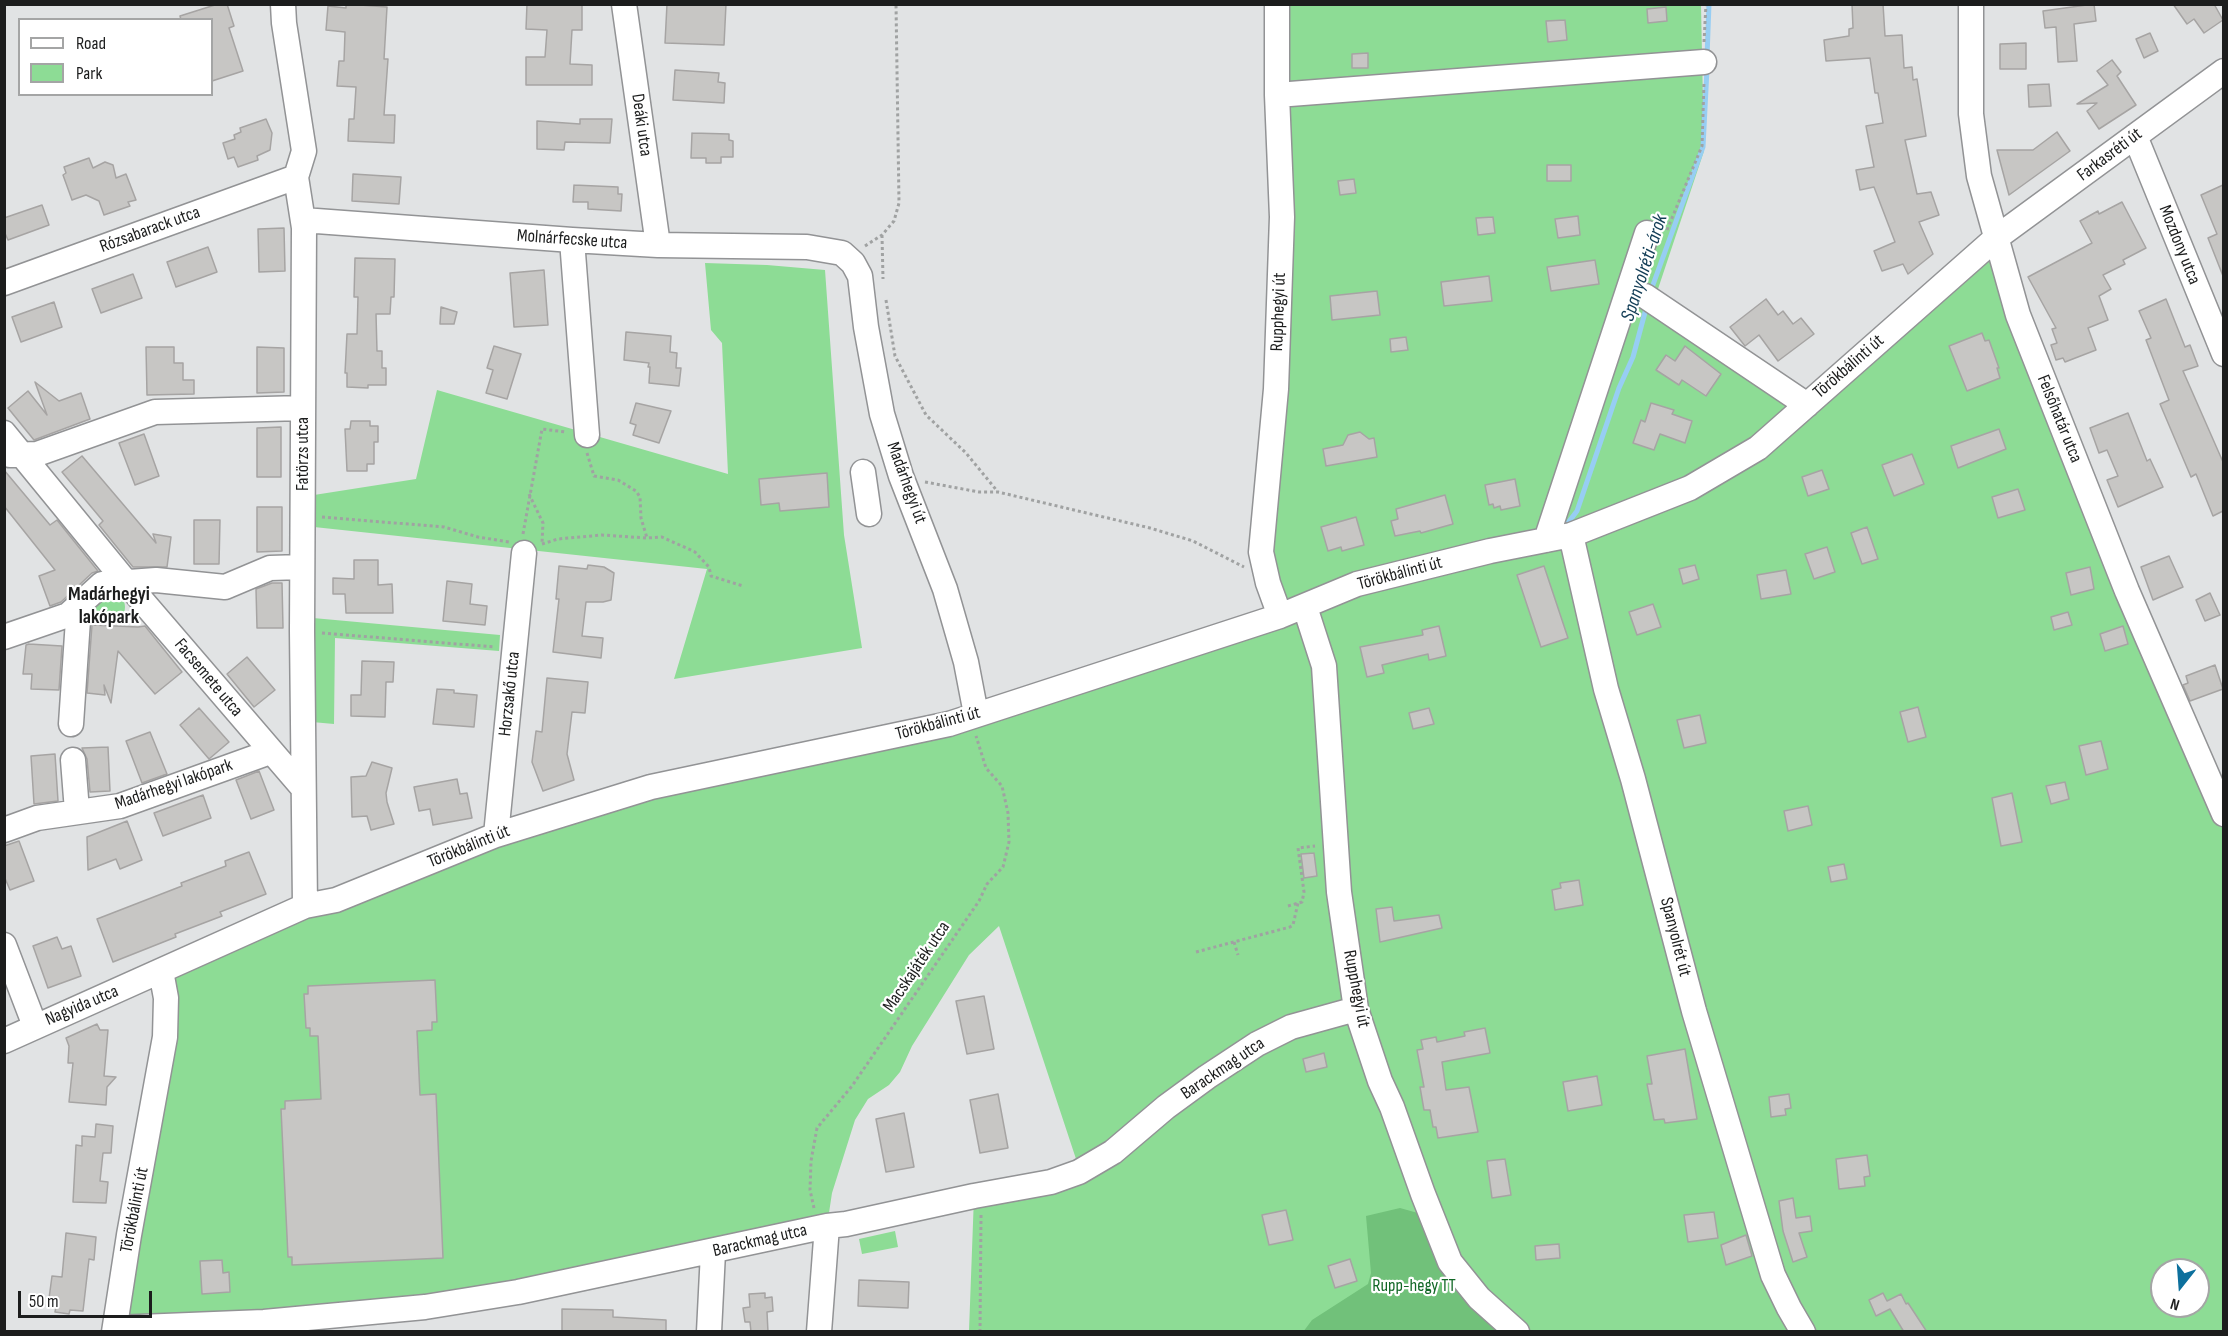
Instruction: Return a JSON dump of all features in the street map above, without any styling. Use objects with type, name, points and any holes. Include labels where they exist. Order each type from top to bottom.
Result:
[{"type":"street","name":"Fatörzs utca","points":[[283,4],[304,151],[296,177],[303,220],[302,631],[305,906]]},
{"type":"street","name":"Deáki utca","points":[[624,4],[658,245]]},
{"type":"street","name":"Rupphegyi út","points":[[1277,4],[1277,95],[1282,217],[1276,389],[1261,552],[1268,583],[1280,616]]},
{"type":"street","name":"Felsőhatár utca","points":[[1971,4],[1971,114],[1979,176],[2018,315],[2136,612],[2223,814]]},
{"type":"street","points":[[1277,95],[1704,62]]},
{"type":"street","name":"Farkasréti út","points":[[1996,238],[2223,71]]},
{"type":"street","name":"Mozdony utca","points":[[2135,136],[2223,354]]},
{"type":"street","name":"Rózsabarack utca","points":[[4,283],[296,177]]},
{"type":"street","name":"Molnárfecske utca","points":[[303,220],[658,245],[807,247],[842,253]]},
{"type":"street","points":[[1546,540],[1656,235]]},
{"type":"street","name":"Törökbálinti út","points":[[114,1330],[110,1295],[165,1037],[166,998],[160,971],[305,906],[336,900],[496,835],[651,787],[943,725],[1280,616],[1357,584],[1490,551],[1571,535],[1690,488],[1758,448],[1996,238]]},
{"type":"street","points":[[572,240],[587,435]]},
{"type":"street","name":"Madárhegyi út","points":[[842,253],[853,263],[860,276],[866,327],[882,414],[903,483],[945,589],[966,662],[976,714]]},
{"type":"street","points":[[1649,299],[1807,405]]},
{"type":"street","points":[[14,455],[37,454],[155,412],[303,408]]},
{"type":"street","name":"Facsemete utca","points":[[4,433],[14,455],[303,788]]},
{"type":"street","points":[[863,472],[868,505],[903,483]]},
{"type":"street","name":"Spanyolrét út","points":[[1571,535],[1606,689],[1636,790],[1694,1011],[1773,1275],[1803,1332]]},
{"type":"street","name":"Horzsakő utca","points":[[496,835],[515,648],[532,549]]},
{"type":"street","points":[[4,637],[68,615],[102,584],[156,580],[225,587],[262,570],[302,567]]},
{"type":"street","points":[[71,724],[79,605]]},
{"type":"street","name":"Rupphegyi út","points":[[1305,607],[1324,666],[1339,892],[1356,1009],[1380,1081],[1392,1107],[1450,1262],[1479,1298],[1516,1332]]},
{"type":"street","name":"Madárhegyi lakópark","points":[[4,830],[37,818],[120,806],[270,752]]},
{"type":"street","points":[[74,760],[77,811]]},
{"type":"street","points":[[4,945],[35,1026]]},
{"type":"street","name":"Nagyida utca","points":[[4,1041],[160,971]]},
{"type":"street","name":"Barackmag utca","points":[[114,1330],[264,1322],[425,1307],[518,1292],[827,1226],[1051,1182],[1079,1172],[1113,1152],[1206,1077],[1257,1044],[1292,1027],[1356,1009]]},
{"type":"street","points":[[819,1332],[827,1226]]},
{"type":"street","points":[[709,1332],[713,1252]]},
{"type":"path","points":[[842,253],[861,248],[882,235],[894,221],[899,203],[896,4]]},
{"type":"path","points":[[1656,235],[1702,146],[1706,4]]},
{"type":"path","points":[[882,235],[883,280]]},
{"type":"path","points":[[884,291],[895,356],[909,386],[926,415],[966,453],[998,492]]},
{"type":"path","points":[[532,549],[522,532],[542,429],[587,435],[585,447],[594,476],[618,480],[636,491],[640,497],[641,518],[647,538]]},
{"type":"path","points":[[903,483],[998,492],[1150,528],[1193,541],[1235,561],[1268,583]]},
{"type":"path","points":[[530,494],[543,523],[532,549]]},
{"type":"path","points":[[303,515],[444,527],[532,549],[602,535],[662,537],[695,552],[709,567],[711,576],[743,586]]},
{"type":"path","points":[[302,631],[515,648]]},
{"type":"path","name":"Macskajáték utca","points":[[827,1226],[816,1216],[810,1190],[811,1161],[817,1128],[852,1086],[979,901],[987,884],[1003,867],[1009,842],[1008,813],[1002,786],[986,768],[973,729],[976,714]]},
{"type":"path","points":[[1288,906],[1302,902],[1304,892],[1298,848],[1335,844]]},
{"type":"path","points":[[1196,952],[1290,927],[1293,925],[1298,903]]},
{"type":"path","points":[[1234,942],[1238,955]]},
{"type":"path","points":[[980,1332],[981,1195]]},
{"type":"green space","points":[[1277,5],[1701,5],[1704,151],[1655,298],[1801,398],[1996,238],[2223,814],[2223,1331],[969,1331],[974,1196],[1079,1168],[999,926],[969,955],[912,1046],[900,1072],[889,1085],[868,1099],[855,1120],[832,1193],[827,1226],[518,1292],[115,1328],[143,1168],[161,971],[496,835],[949,724],[1279,616],[1268,583]]},
{"type":"green space","points":[[705,263],[825,270],[844,535],[862,648],[674,679],[707,569],[314,527],[314,495],[416,479],[437,390],[728,474],[722,343],[711,330]]},
{"type":"green space","points":[[110,592],[121,596],[125,607],[121,618],[110,622],[99,618],[95,607],[99,596]]},
{"type":"green space","points":[[313,618],[500,635],[499,651],[335,638],[334,724],[312,722]]},
{"type":"green space","name":"Rupp-hegy TT","points":[[1400,1208],[1432,1217],[1450,1262],[1517,1332],[1303,1332],[1312,1320],[1368,1284],[1371,1273],[1366,1216]]},
{"type":"green space","points":[[895,1231],[898,1247],[862,1254],[859,1239]]},
{"type":"building","points":[[218,4],[227,4],[234,26],[229,28],[243,71],[213,81],[213,18],[180,18],[180,16]]},
{"type":"building","points":[[346,4],[387,7],[384,59],[388,59],[384,115],[395,115],[394,143],[348,141],[349,119],[354,119],[356,87],[337,86],[339,61],[344,61],[345,32],[326,30],[328,6],[346,8]]},
{"type":"building","points":[[527,4],[582,4],[582,30],[572,30],[570,64],[592,65],[592,85],[526,85],[526,57],[545,57],[547,30],[526,29]]},
{"type":"building","points":[[667,4],[726,4],[724,45],[665,43]]},
{"type":"building","points":[[1852,4],[1883,4],[1885,36],[1902,35],[1904,68],[1912,67],[1913,80],[1917,79],[1926,136],[1905,140],[1917,194],[1931,192],[1939,215],[1919,222],[1933,254],[1908,274],[1903,264],[1882,271],[1874,251],[1895,242],[1874,187],[1860,190],[1856,170],[1874,167],[1866,126],[1883,123],[1878,93],[1875,93],[1870,58],[1826,61],[1824,40],[1849,36],[1849,29],[1853,28]]},
{"type":"building","points":[[2094,4],[2096,21],[2074,24],[2077,61],[2058,62],[2056,27],[2045,28],[2043,11]]},
{"type":"building","points":[[2173,4],[2214,4],[2223,20],[2204,33],[2194,19],[2187,24]]},
{"type":"building","points":[[1666,7],[1667,21],[1648,23],[1647,9]]},
{"type":"building","points":[[1565,20],[1567,40],[1548,42],[1546,21]]},
{"type":"building","points":[[2150,33],[2158,51],[2144,58],[2136,39]]},
{"type":"building","points":[[2026,43],[2026,69],[2000,69],[2000,44]]},
{"type":"building","points":[[1368,53],[1368,68],[1352,68],[1352,54]]},
{"type":"building","points":[[2112,60],[2121,72],[2117,76],[2136,105],[2099,129],[2087,111],[2097,103],[2077,104],[2108,85],[2097,71]]},
{"type":"building","points":[[675,70],[719,73],[718,82],[725,83],[724,103],[673,100]]},
{"type":"building","points":[[2049,84],[2051,106],[2029,107],[2028,85]]},
{"type":"building","points":[[266,119],[272,133],[270,150],[257,156],[258,160],[238,167],[234,157],[228,159],[223,143],[235,139],[234,135],[241,132],[240,128]]},
{"type":"building","points":[[580,119],[612,119],[610,143],[565,142],[564,150],[537,149],[537,121],[580,124]]},
{"type":"building","points":[[2057,132],[2070,151],[2009,195],[1997,150],[2033,150]]},
{"type":"building","points":[[692,133],[729,134],[729,140],[733,141],[733,157],[721,157],[721,163],[706,163],[706,158],[691,158]]},
{"type":"building","points":[[89,158],[93,168],[105,162],[113,165],[116,178],[126,174],[136,200],[128,202],[130,206],[104,215],[99,201],[86,195],[72,200],[63,175],[66,173],[64,167]]},
{"type":"building","points":[[1547,165],[1571,165],[1571,181],[1547,181]]},
{"type":"building","points":[[353,174],[401,177],[399,204],[352,201]]},
{"type":"building","points":[[1354,179],[1356,193],[1340,195],[1338,181]]},
{"type":"building","points":[[574,185],[618,187],[618,194],[622,194],[621,211],[588,209],[588,202],[573,202]]},
{"type":"building","points":[[2223,185],[2223,276],[2208,238],[2217,234],[2201,195]]},
{"type":"building","points":[[2122,202],[2146,248],[2123,260],[2125,264],[2103,275],[2111,289],[2099,296],[2108,320],[2088,328],[2096,350],[2065,362],[2063,358],[2056,360],[2051,345],[2057,343],[2052,329],[2056,328],[2028,277],[2092,243],[2080,221]]},
{"type":"building","points":[[42,205],[49,225],[8,240],[4,231],[4,218]]},
{"type":"building","points":[[1578,216],[1580,235],[1558,238],[1555,219]]},
{"type":"building","points":[[1493,217],[1495,233],[1478,235],[1476,218]]},
{"type":"building","points":[[284,228],[285,271],[259,272],[258,229]]},
{"type":"building","points":[[208,247],[217,272],[176,287],[167,262]]},
{"type":"building","points":[[355,258],[395,259],[394,297],[391,297],[390,314],[376,314],[377,351],[382,351],[382,368],[386,368],[386,385],[368,385],[368,388],[347,387],[347,373],[345,373],[347,334],[357,334],[358,297],[354,297]]},
{"type":"building","points":[[1595,260],[1599,284],[1551,291],[1547,267]]},
{"type":"building","points":[[544,270],[548,325],[514,327],[510,273]]},
{"type":"building","points":[[133,274],[142,298],[101,313],[92,289]]},
{"type":"building","points":[[1489,276],[1492,301],[1444,306],[1441,282]]},
{"type":"building","points":[[1377,291],[1380,315],[1332,320],[1330,296]]},
{"type":"building","points":[[1766,299],[1778,315],[1783,311],[1793,324],[1801,318],[1814,334],[1778,361],[1759,335],[1745,346],[1730,327]]},
{"type":"building","points":[[2166,299],[2185,347],[2190,345],[2198,366],[2183,371],[2223,462],[2223,511],[2213,516],[2196,474],[2191,477],[2160,404],[2169,400],[2146,340],[2151,338],[2139,311]]},
{"type":"building","points":[[54,302],[62,327],[21,342],[12,317]]},
{"type":"building","points":[[441,307],[457,312],[454,324],[440,324]]},
{"type":"building","points":[[626,332],[671,336],[670,352],[677,353],[676,368],[681,368],[679,386],[649,383],[649,363],[624,360]]},
{"type":"building","points":[[1982,333],[1985,341],[1989,340],[1999,368],[1997,368],[2000,378],[1967,391],[1949,346]]},
{"type":"building","points":[[1406,337],[1408,350],[1391,352],[1390,339]]},
{"type":"building","points":[[494,346],[521,354],[507,399],[486,393],[493,370],[487,368]]},
{"type":"building","points":[[1685,346],[1721,374],[1706,396],[1682,380],[1679,385],[1656,370],[1666,355],[1675,361]]},
{"type":"building","points":[[146,347],[174,347],[174,363],[183,363],[183,380],[194,380],[194,394],[147,395]]},
{"type":"building","points":[[257,347],[284,348],[284,392],[257,393]]},
{"type":"building","points":[[35,382],[59,401],[81,393],[90,419],[34,440],[8,408],[28,391],[47,415]]},
{"type":"building","points":[[636,403],[671,411],[659,443],[633,435],[636,425],[630,423]]},
{"type":"building","points":[[1651,403],[1674,410],[1672,414],[1692,421],[1685,443],[1660,434],[1654,450],[1633,443],[1641,420],[1645,422]]},
{"type":"building","points":[[2128,413],[2147,461],[2150,459],[2163,487],[2118,507],[2107,480],[2118,476],[2107,450],[2099,453],[2090,428]]},
{"type":"building","points":[[351,421],[370,421],[370,426],[378,426],[378,442],[374,442],[374,464],[367,464],[367,471],[347,471],[345,429],[350,429]]},
{"type":"building","points":[[281,427],[281,477],[257,477],[257,428]]},
{"type":"building","points":[[1999,429],[2006,449],[1958,468],[1951,446]]},
{"type":"building","points":[[1360,432],[1369,439],[1374,438],[1377,457],[1326,466],[1323,449],[1343,445],[1348,435]]},
{"type":"building","points":[[144,434],[159,476],[135,485],[119,443]]},
{"type":"building","points":[[1912,454],[1924,484],[1894,496],[1882,465]]},
{"type":"building","points":[[82,456],[156,543],[153,534],[171,537],[167,567],[133,567],[99,525],[103,521],[62,472]]},
{"type":"building","points":[[4,470],[50,525],[57,520],[98,571],[92,573],[61,602],[50,606],[39,576],[55,570],[4,506]]},
{"type":"building","points":[[1822,470],[1829,489],[1808,496],[1802,477]]},
{"type":"building","points":[[827,473],[829,507],[780,511],[779,503],[761,505],[759,479]]},
{"type":"building","points":[[1515,479],[1520,506],[1501,510],[1500,506],[1494,508],[1493,504],[1489,505],[1485,485]]},
{"type":"building","points":[[2018,489],[2025,510],[1998,518],[1992,497]]},
{"type":"building","points":[[1445,495],[1453,524],[1421,533],[1420,531],[1395,536],[1391,521],[1398,519],[1396,509]]},
{"type":"building","points":[[257,507],[282,507],[282,551],[257,552]]},
{"type":"building","points":[[1356,517],[1364,545],[1342,551],[1341,547],[1328,551],[1321,527]]},
{"type":"building","points":[[194,520],[220,520],[219,564],[194,564]]},
{"type":"building","points":[[1867,527],[1878,559],[1862,564],[1851,533]]},
{"type":"building","points":[[1827,547],[1835,572],[1814,579],[1805,554]]},
{"type":"building","points":[[2169,556],[2183,587],[2153,600],[2141,567]]},
{"type":"building","points":[[354,560],[378,560],[378,585],[392,584],[393,613],[346,613],[345,594],[333,594],[333,578],[354,579]]},
{"type":"building","points":[[588,565],[604,567],[614,573],[611,600],[586,602],[582,636],[603,638],[601,658],[553,652],[559,599],[556,599],[559,566],[587,569]]},
{"type":"building","points":[[1695,565],[1699,579],[1683,584],[1679,569]]},
{"type":"building","points":[[1544,566],[1568,638],[1541,647],[1517,575]]},
{"type":"building","points":[[2090,567],[2094,589],[2071,595],[2066,573]]},
{"type":"building","points":[[1786,570],[1791,594],[1761,599],[1757,575]]},
{"type":"building","points":[[447,581],[472,584],[470,604],[487,606],[485,625],[443,621]]},
{"type":"building","points":[[272,583],[282,583],[283,628],[257,628],[256,589]]},
{"type":"building","points":[[2210,593],[2220,615],[2205,621],[2196,600]]},
{"type":"building","points":[[1653,604],[1661,627],[1637,635],[1629,612]]},
{"type":"building","points":[[2068,612],[2072,625],[2054,630],[2051,617]]},
{"type":"building","points":[[92,625],[145,626],[182,672],[155,694],[118,651],[111,703],[104,685],[105,695],[87,693]]},
{"type":"building","points":[[1439,626],[1446,656],[1429,660],[1428,654],[1382,665],[1384,673],[1367,677],[1360,647],[1423,635],[1422,630]]},
{"type":"building","points":[[2123,626],[2128,644],[2105,651],[2100,634]]},
{"type":"building","points":[[26,645],[62,646],[59,690],[31,689],[32,674],[23,674]]},
{"type":"building","points":[[247,657],[275,690],[254,707],[227,674]]},
{"type":"building","points":[[362,661],[394,662],[393,682],[386,682],[385,717],[351,716],[351,695],[361,695]]},
{"type":"building","points":[[2215,665],[2223,689],[2190,701],[2183,685],[2188,683],[2186,676]]},
{"type":"building","points":[[547,678],[588,682],[585,713],[572,712],[567,754],[574,780],[543,791],[532,762],[536,731],[542,732]]},
{"type":"building","points":[[437,689],[477,695],[474,727],[433,724]]},
{"type":"building","points":[[1918,707],[1926,737],[1908,742],[1900,712]]},
{"type":"building","points":[[199,708],[229,742],[209,759],[180,725]]},
{"type":"building","points":[[1429,708],[1434,724],[1413,729],[1409,713]]},
{"type":"building","points":[[1700,715],[1706,743],[1684,748],[1677,720]]},
{"type":"building","points":[[150,732],[167,774],[142,783],[126,741]]},
{"type":"building","points":[[2101,741],[2108,769],[2086,775],[2079,746]]},
{"type":"building","points":[[108,747],[110,791],[90,792],[87,759],[82,748]]},
{"type":"building","points":[[55,754],[58,801],[34,804],[31,756]]},
{"type":"building","points":[[372,762],[392,768],[386,793],[394,824],[371,830],[367,816],[352,817],[351,777],[366,776]]},
{"type":"building","points":[[259,771],[274,810],[251,819],[236,780]]},
{"type":"building","points":[[457,779],[460,794],[467,793],[472,818],[433,825],[430,809],[419,811],[414,787]]},
{"type":"building","points":[[2065,782],[2069,799],[2051,804],[2046,786]]},
{"type":"building","points":[[2012,793],[2022,842],[2001,846],[1992,798]]},
{"type":"building","points":[[203,795],[211,818],[163,836],[154,813]]},
{"type":"building","points":[[1808,806],[1812,825],[1788,831],[1784,811]]},
{"type":"building","points":[[127,821],[142,860],[120,869],[116,859],[88,870],[87,837]]},
{"type":"building","points":[[19,841],[34,881],[10,890],[4,876],[4,846]]},
{"type":"building","points":[[249,852],[266,894],[220,912],[222,916],[175,934],[176,937],[113,962],[97,919],[182,886],[181,883],[226,866],[225,861]]},
{"type":"building","points":[[1314,853],[1317,876],[1304,878],[1301,854]]},
{"type":"building","points":[[1844,864],[1847,879],[1831,882],[1828,867]]},
{"type":"building","points":[[1579,880],[1583,905],[1555,910],[1552,890],[1561,888],[1560,883]]},
{"type":"building","points":[[1392,907],[1394,921],[1439,915],[1442,928],[1380,942],[1376,909]]},
{"type":"building","points":[[57,937],[62,949],[71,946],[81,976],[48,988],[33,946]]},
{"type":"building","points":[[435,980],[437,1022],[432,1022],[432,1030],[417,1031],[420,1095],[436,1094],[443,1258],[292,1265],[292,1257],[288,1257],[281,1109],[285,1109],[285,1101],[321,1099],[318,1036],[310,1036],[310,1028],[306,1028],[304,994],[308,994],[308,986]]},
{"type":"building","points":[[984,996],[994,1049],[967,1054],[956,1001]]},
{"type":"building","points":[[97,1024],[100,1030],[108,1030],[104,1076],[116,1077],[107,1087],[106,1105],[69,1102],[73,1063],[68,1063],[69,1046],[66,1038]]},
{"type":"building","points":[[1485,1028],[1490,1053],[1442,1062],[1446,1090],[1469,1087],[1478,1132],[1438,1138],[1430,1110],[1424,1110],[1420,1087],[1424,1087],[1417,1050],[1423,1049],[1421,1040],[1436,1037],[1437,1042],[1465,1036],[1464,1032]]},
{"type":"building","points":[[1685,1049],[1697,1119],[1665,1123],[1664,1119],[1654,1120],[1647,1084],[1652,1084],[1647,1056]]},
{"type":"building","points":[[1324,1053],[1327,1067],[1306,1072],[1303,1059]]},
{"type":"building","points":[[1597,1076],[1602,1105],[1568,1111],[1563,1082]]},
{"type":"building","points":[[998,1094],[1008,1148],[980,1153],[970,1100]]},
{"type":"building","points":[[1789,1094],[1791,1108],[1785,1109],[1786,1115],[1771,1117],[1769,1097]]},
{"type":"building","points":[[904,1113],[914,1167],[886,1172],[876,1119]]},
{"type":"building","points":[[96,1124],[113,1126],[111,1153],[103,1153],[100,1181],[108,1182],[106,1203],[73,1202],[76,1145],[82,1146],[82,1136],[95,1137]]},
{"type":"building","points":[[1867,1155],[1870,1176],[1864,1177],[1865,1186],[1839,1189],[1836,1159]]},
{"type":"building","points":[[1505,1159],[1511,1195],[1492,1198],[1487,1161]]},
{"type":"building","points":[[1793,1198],[1796,1218],[1810,1216],[1812,1231],[1799,1233],[1807,1257],[1793,1262],[1783,1231],[1779,1201]]},
{"type":"building","points":[[1286,1210],[1293,1240],[1269,1245],[1262,1215]]},
{"type":"building","points":[[1714,1212],[1718,1238],[1688,1242],[1684,1215]]},
{"type":"building","points":[[66,1233],[96,1237],[94,1260],[89,1259],[83,1311],[70,1310],[69,1314],[55,1312],[56,1307],[48,1306],[52,1276],[62,1277]]},
{"type":"building","points":[[1746,1235],[1752,1256],[1726,1265],[1721,1245]]},
{"type":"building","points":[[1559,1244],[1560,1258],[1536,1260],[1535,1246]]},
{"type":"building","points":[[1350,1259],[1357,1281],[1335,1288],[1328,1266]]},
{"type":"building","points":[[222,1260],[223,1273],[229,1272],[230,1292],[202,1294],[200,1261]]},
{"type":"building","points":[[859,1280],[909,1282],[908,1308],[858,1306]]},
{"type":"building","points":[[765,1293],[765,1298],[772,1297],[773,1311],[767,1312],[768,1332],[751,1332],[750,1322],[745,1322],[743,1308],[750,1307],[749,1294]]},
{"type":"building","points":[[1883,1293],[1887,1301],[1901,1294],[1927,1332],[1904,1332],[1890,1309],[1876,1316],[1869,1300]]},
{"type":"building","points":[[562,1309],[613,1310],[613,1317],[666,1320],[666,1332],[562,1332]]},
{"type":"waterway","name":"Spanyolréti-árok","points":[[1707,57],[1709,4]]},
{"type":"waterway","name":"Spanyolréti-árok","points":[[1650,293],[1703,147],[1707,69]]},
{"type":"waterway","name":"Spanyolréti-árok","points":[[1564,528],[1577,511],[1619,388],[1633,357],[1647,305]]},
{"type":"district","name":"Madárhegyi lakópark","points":[[109,606]]}]
